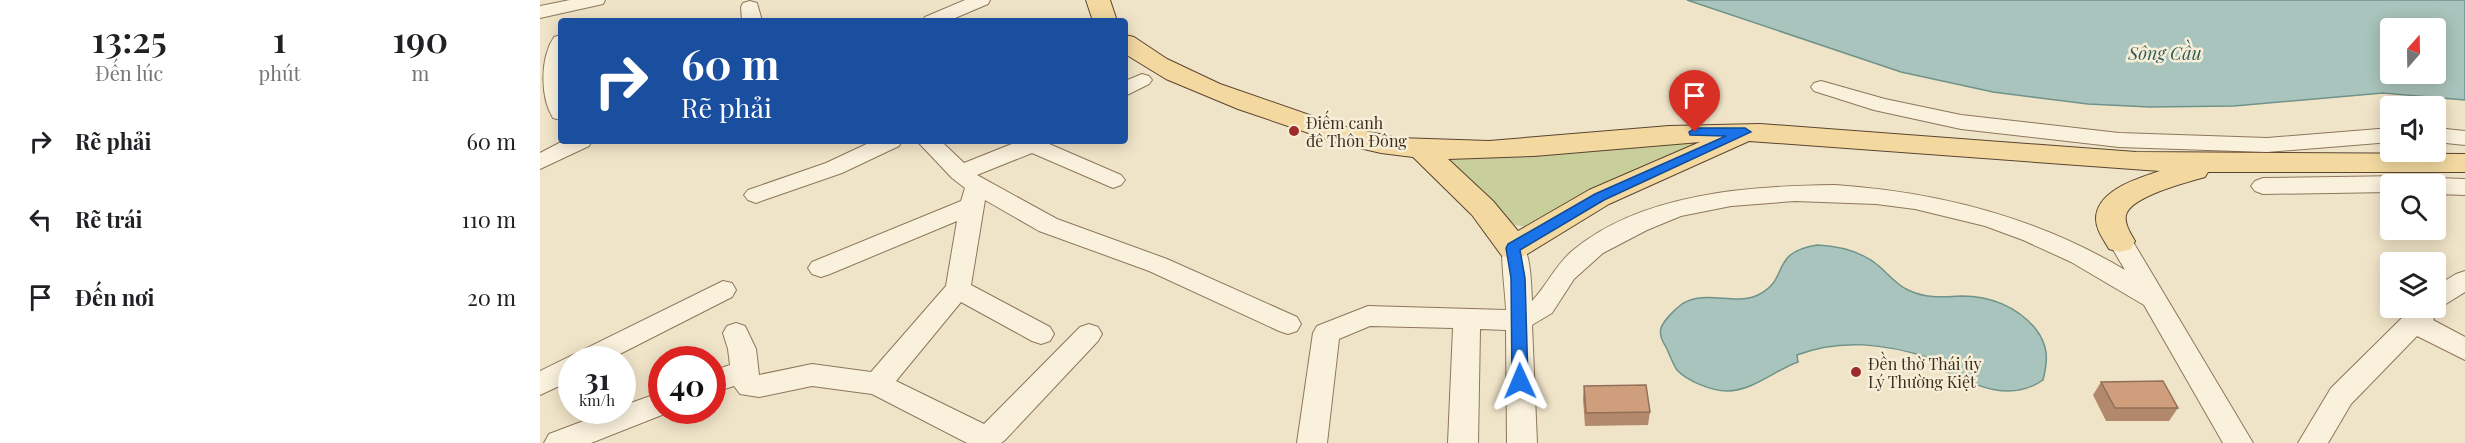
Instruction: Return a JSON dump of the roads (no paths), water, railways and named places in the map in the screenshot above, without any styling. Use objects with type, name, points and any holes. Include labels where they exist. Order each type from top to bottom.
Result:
[{"type":"main road","points":[[1128,44],[1174,76],[1244,102],[1372,143],[1421,149],[1495,150],[1695,132],[1745,132],[2063,156],[2212,164],[2465,165]]},
{"type":"main road","points":[[1421,149],[1490,215],[1503,230],[1513,248],[1599,197],[1745,132]]},
{"type":"main road","points":[[2120,241],[2113,229],[2111,215],[2119,199],[2139,189],[2212,164]]},
{"type":"main road","points":[[2431,174],[2465,165]]},
{"type":"street","points":[[540,12],[566,9],[596,0]]},
{"type":"street","points":[[939,18],[981,0]]},
{"type":"street","points":[[558,54],[554,89],[558,110]]},
{"type":"street","points":[[1821,87],[1881,105],[1961,122],[2096,138],[2267,145],[2380,136]]},
{"type":"street","points":[[2446,136],[2465,138]]},
{"type":"street","points":[[540,162],[575,144]]},
{"type":"street","points":[[756,195],[834,168],[885,144]]},
{"type":"street","points":[[931,144],[969,189],[1048,225],[1158,265],[1288,324]]},
{"type":"street","points":[[821,268],[969,189],[1033,144]]},
{"type":"street","points":[[1036,144],[1113,180]]},
{"type":"street","points":[[2263,186],[2380,184]]},
{"type":"street","points":[[2446,186],[2465,187]]},
{"type":"street","points":[[877,384],[958,289],[969,189]]},
{"type":"street","points":[[1312,443],[1326,333],[1368,316],[1519,320],[1538,313],[1563,275],[1576,261],[1612,237],[1662,213],[1714,200],[1822,192],[1876,194],[1920,201],[1982,216],[2069,250],[2156,300]]},
{"type":"street","points":[[2120,241],[2238,443]]},
{"type":"street","points":[[1513,248],[1518,278],[1522,443]]},
{"type":"street","points":[[2446,292],[2465,280]]},
{"type":"street","points":[[958,289],[1041,334]]},
{"type":"street","points":[[612,346],[723,290]]},
{"type":"street","points":[[2313,443],[2341,396],[2419,318]]},
{"type":"street","points":[[2426,318],[2465,350]]},
{"type":"street","points":[[1463,443],[1467,319]]},
{"type":"street","points":[[736,333],[742,349],[747,384],[753,386],[812,375],[877,384],[978,435],[994,439],[1089,334]]},
{"type":"street","points":[[726,377],[744,371]]},
{"type":"street","points":[[540,384],[558,374]]},
{"type":"street","points":[[559,443],[648,408]]},
{"type":"water","name":"Sông Cầu","points":[[1687,0],[2465,0],[2465,100],[2446,98],[2446,96],[2383,93],[2234,106],[2150,107],[2088,104],[1993,92],[1901,72]]},
{"type":"water","points":[[1817,245],[1842,248],[1858,253],[1880,267],[1900,286],[1915,293],[1935,297],[1983,298],[2012,309],[2035,328],[2043,341],[2046,366],[2043,380],[2015,391],[2001,391],[1972,383],[1931,365],[1930,358],[1897,349],[1864,345],[1830,346],[1797,355],[1798,362],[1755,384],[1737,390],[1721,391],[1707,387],[1687,378],[1677,370],[1661,334],[1662,325],[1676,309],[1682,304],[1700,298],[1740,299],[1758,295],[1774,282],[1786,260],[1792,254]]},
{"type":"place","name":"Điếm canh đê Thôn Đông","points":[[1294,131]]},
{"type":"place","name":"Đền thờ Thái úy Lý Thường Kiệt","points":[[1856,372]]}]
